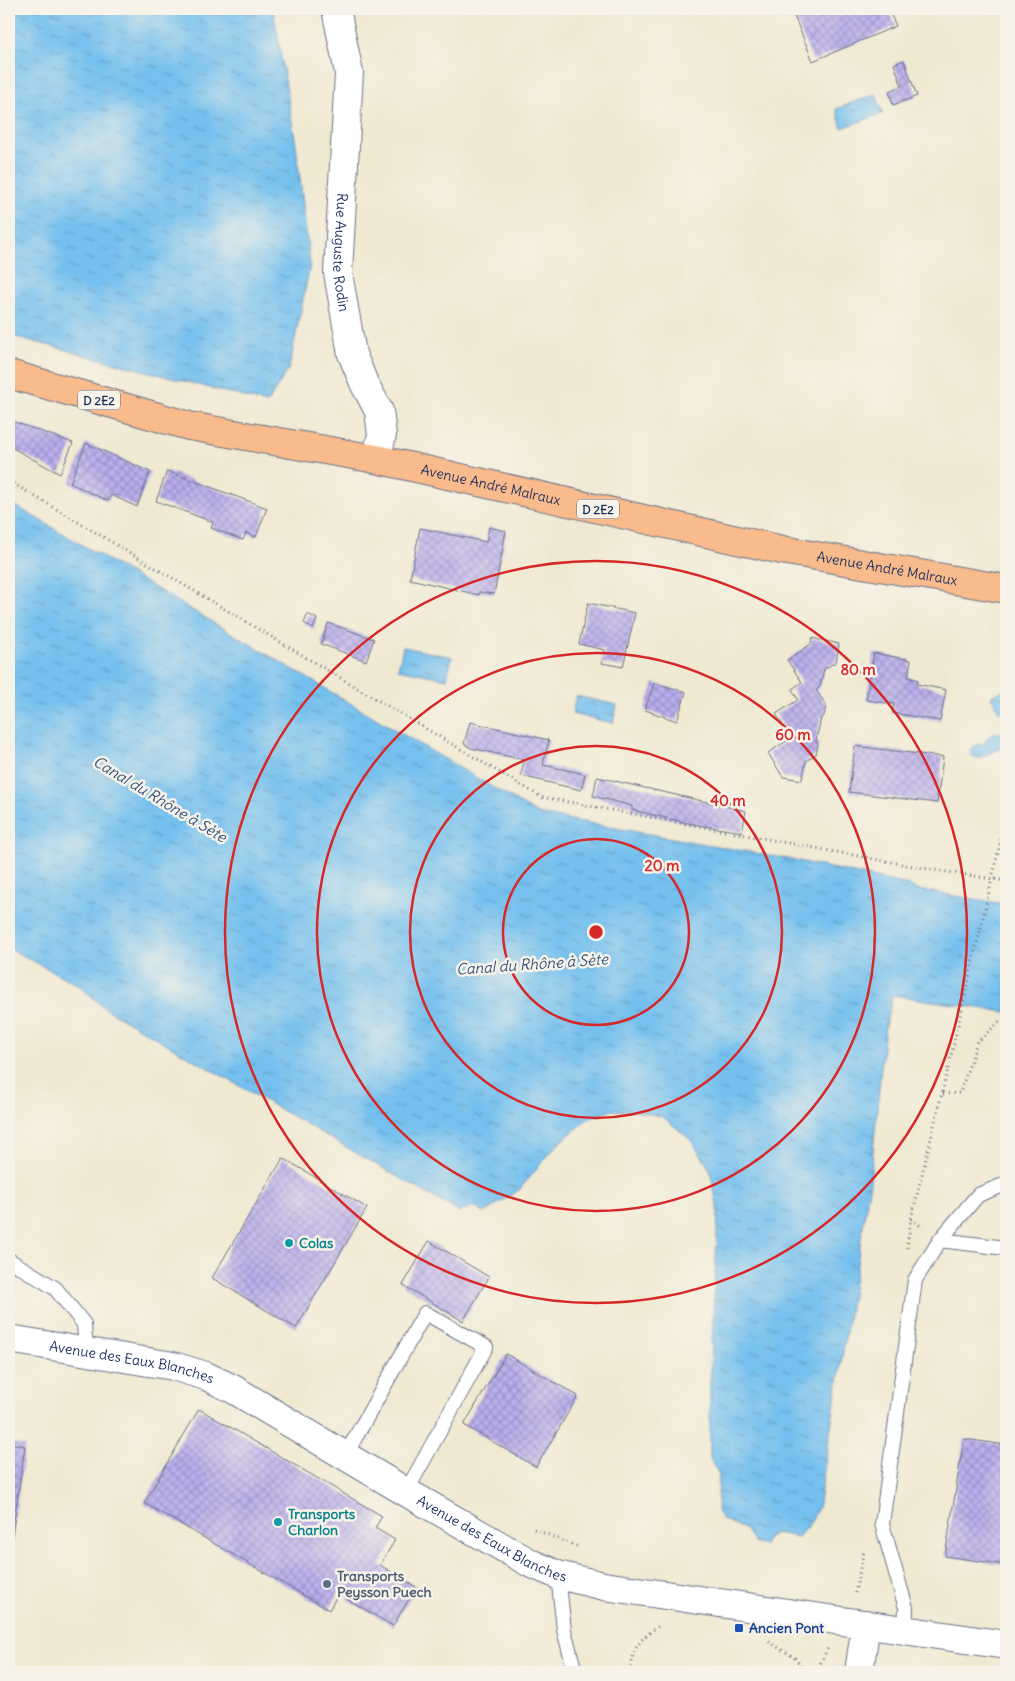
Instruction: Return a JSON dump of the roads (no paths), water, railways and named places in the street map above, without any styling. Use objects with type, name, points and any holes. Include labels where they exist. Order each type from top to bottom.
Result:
[{"type":"main road","name":"Avenue André Malraux","points":[[9,374],[189,426],[376,459],[782,550],[1006,589]]},
{"type":"street","name":"Rue Auguste Rodin","points":[[336,9],[349,73],[338,273],[352,354],[364,383],[379,411],[382,435],[376,459]]},
{"type":"street","name":"Avenue des Eaux Blanches","points":[[9,1339],[173,1366],[206,1376],[241,1393],[406,1492],[530,1563],[558,1575],[604,1586],[1006,1645]]},
{"type":"street","points":[[859,1672],[866,1624]]},
{"type":"lane","points":[[904,1630],[906,1608],[882,1524],[915,1280],[940,1240],[978,1195],[1006,1184]]},
{"type":"lane","points":[[940,1240],[1006,1248]]},
{"type":"lane","points":[[9,1260],[55,1288],[84,1324],[86,1351]]},
{"type":"lane","points":[[345,1456],[425,1313],[486,1347],[406,1492]]},
{"type":"lane","points":[[558,1575],[564,1630],[575,1672]]},
{"type":"water","points":[[9,9],[273,9],[296,145],[310,265],[289,368],[267,403],[9,335]]},
{"type":"water","points":[[876,94],[883,113],[842,128],[836,109]]},
{"type":"water","name":"Canal du Rhône à Sète","points":[[9,502],[538,814],[794,860],[904,884],[918,890],[1006,904],[1006,1012],[893,995],[885,1026],[870,1182],[818,1508],[810,1523],[798,1537],[776,1533],[767,1537],[764,1546],[754,1543],[746,1530],[722,1519],[717,1511],[719,1475],[710,1458],[710,1385],[718,1211],[710,1169],[690,1139],[663,1117],[643,1112],[612,1110],[586,1120],[555,1147],[520,1189],[484,1213],[474,1206],[459,1212],[104,1008],[80,986],[9,948]]},
{"type":"water","points":[[403,647],[452,657],[447,679],[398,669]]},
{"type":"water","points":[[1006,689],[1006,708],[999,712],[991,696]]},
{"type":"water","points":[[576,696],[617,705],[613,723],[572,714]]},
{"type":"water","points":[[995,733],[1005,733],[1006,746],[978,758],[972,756],[970,750],[975,745],[983,744],[989,736]]},
{"type":"place","name":"Colas","points":[[289,1243]]},
{"type":"place","name":"Transports Charlon","points":[[278,1522]]},
{"type":"place","name":"Transports Peysson Puech","points":[[327,1584]]},
{"type":"place","name":"Ancien Pont","points":[[739,1628]]}]
